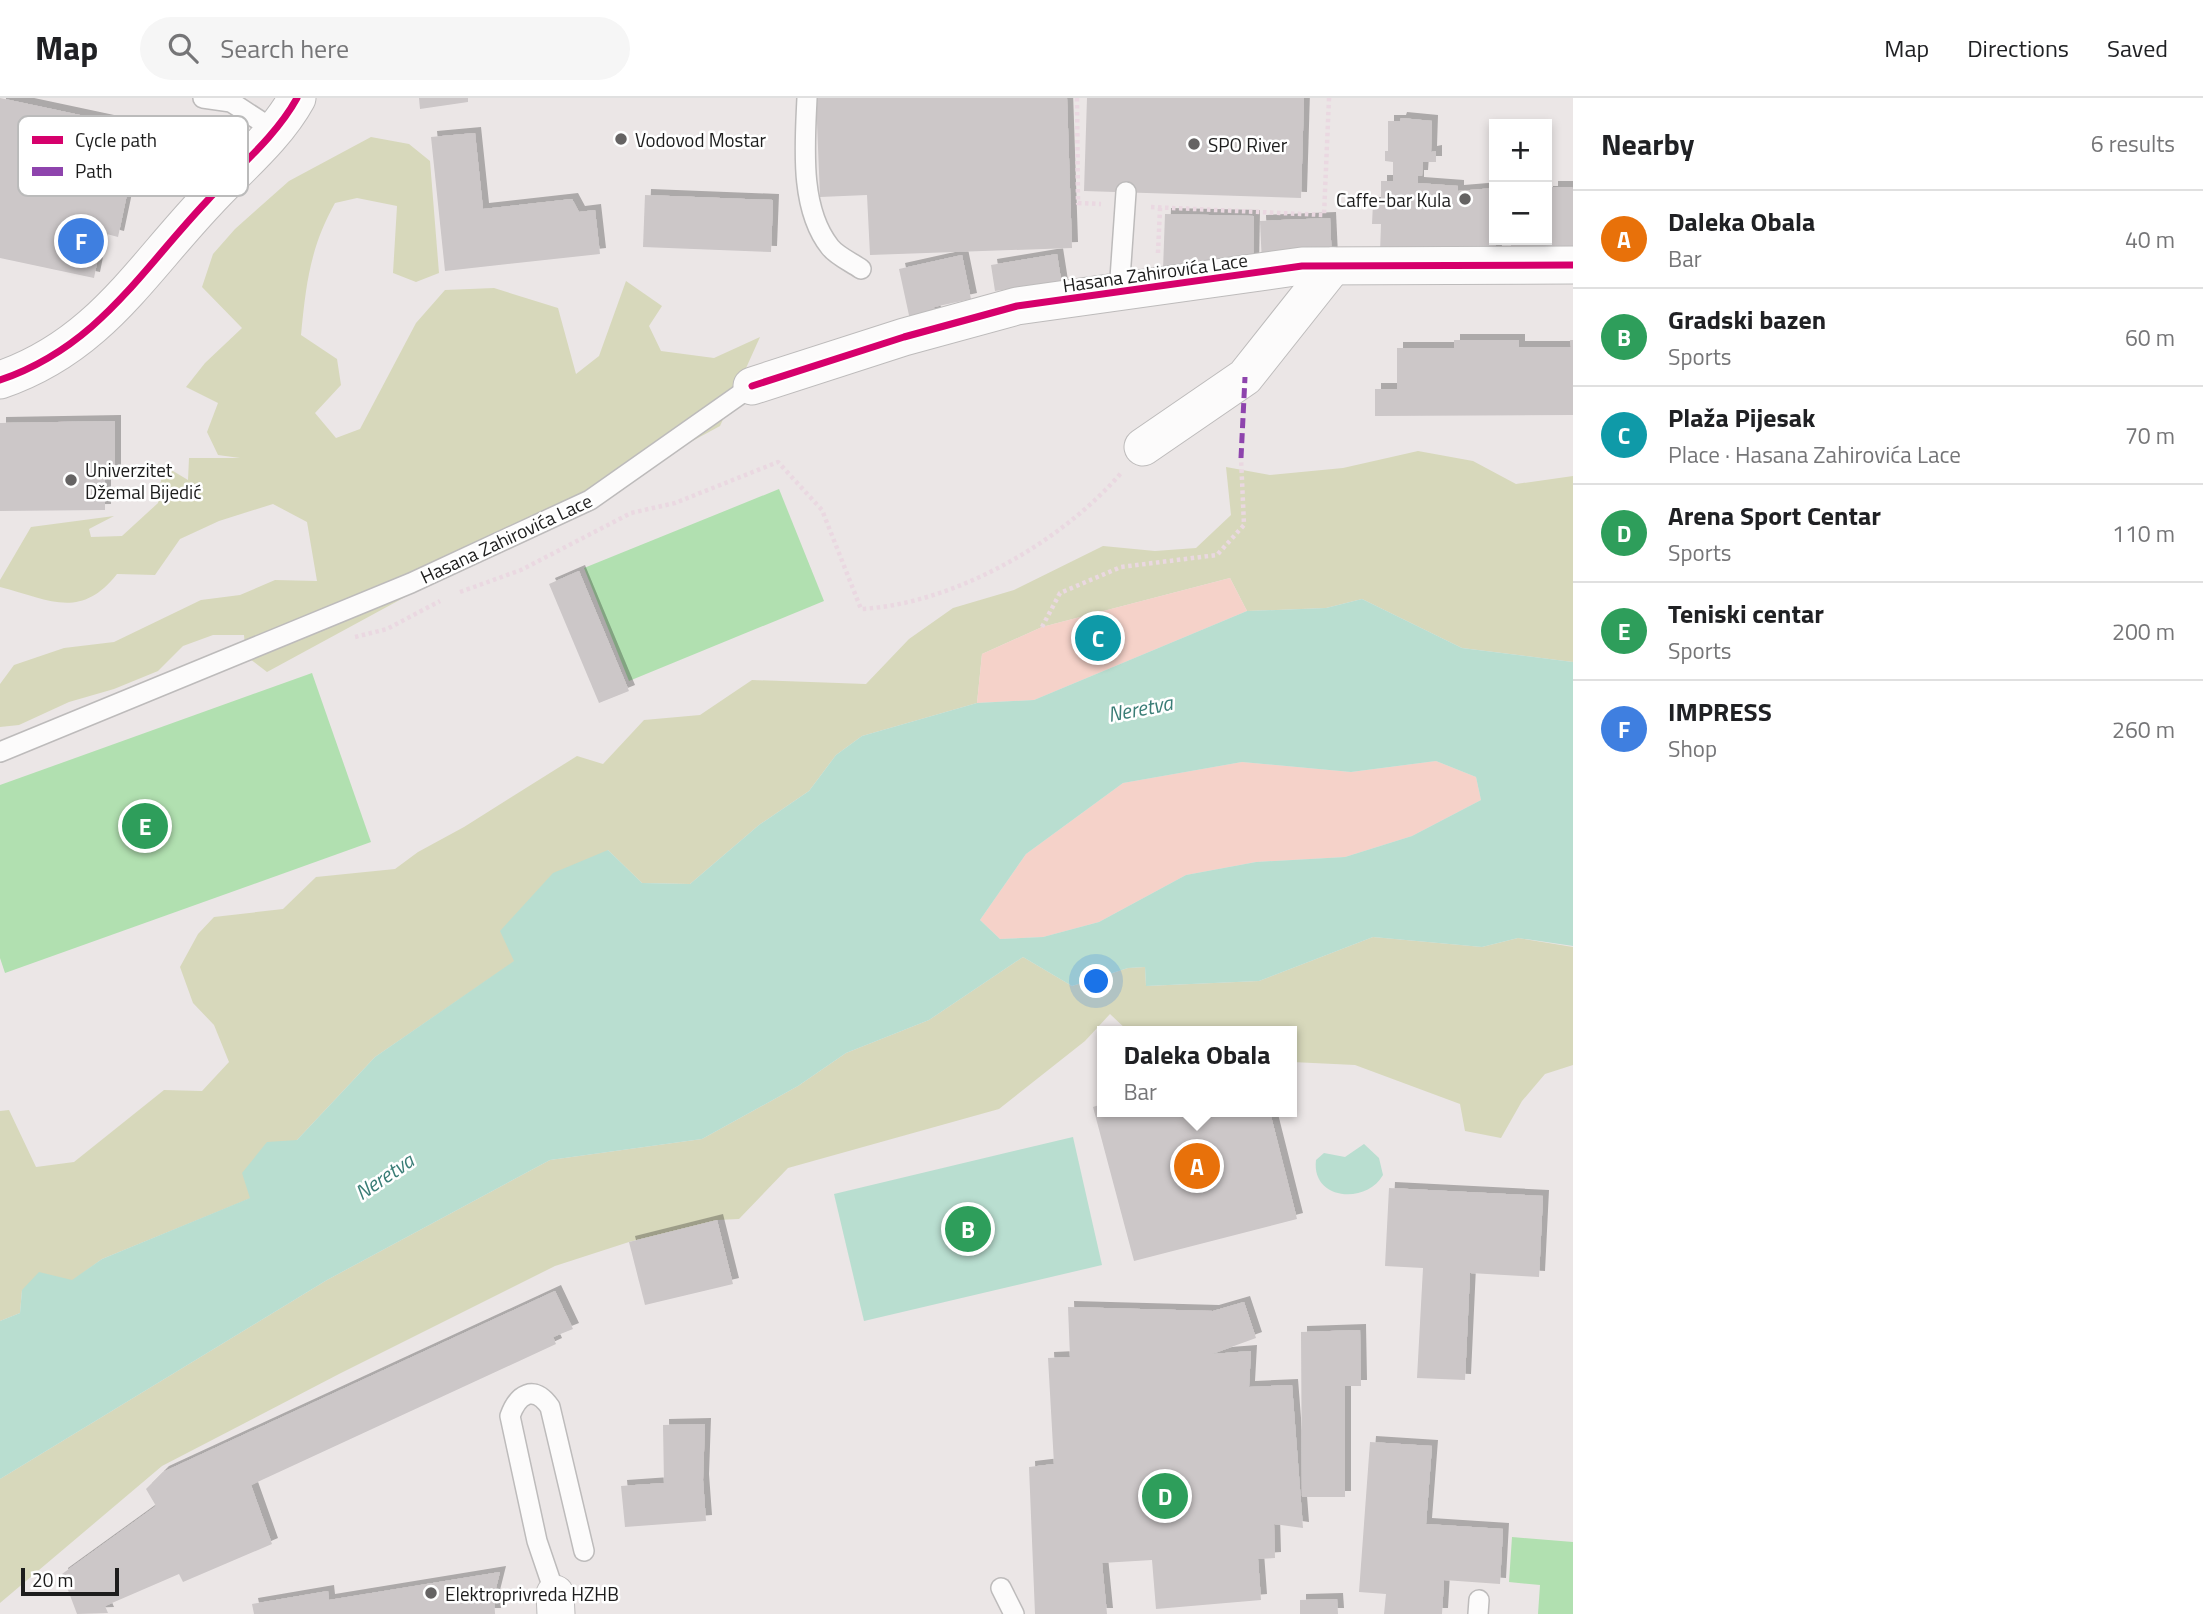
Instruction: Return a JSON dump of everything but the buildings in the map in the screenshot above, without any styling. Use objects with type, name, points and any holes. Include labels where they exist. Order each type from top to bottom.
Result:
[{"type":"street","points":[[248,157],[274,130],[297,98]]},
{"type":"street","points":[[0,380],[26,371],[71,345],[104,318],[211,196]]},
{"type":"street","points":[[1143,447],[1245,377],[1333,265]]},
{"type":"street","name":"Hasana Zahirovića Lace","points":[[752,386],[904,337],[1017,306],[1302,266],[1573,265]]},
{"type":"lane","points":[[204,98],[232,102],[274,130]]},
{"type":"lane","points":[[807,98],[809,199],[820,233],[831,249],[861,269]]},
{"type":"lane","points":[[1119,293],[1126,199]]},
{"type":"lane","name":"Hasana Zahirovića Lace","points":[[0,752],[411,583],[590,500],[752,386]]},
{"type":"lane","points":[[556,1604],[537,1541],[510,1416],[516,1401],[523,1395],[533,1394],[545,1399],[550,1407],[583,1551]]},
{"type":"lane","points":[[1002,1588],[1014,1614]]},
{"type":"path","points":[[1077,98],[1078,203],[1126,199],[1160,208],[1324,215],[1329,98]]},
{"type":"path","points":[[1157,261],[1160,208]]},
{"type":"path","points":[[342,640],[387,629],[450,594],[521,570],[631,513],[675,503],[778,462],[822,510],[861,609],[915,600],[998,569],[1040,543],[1110,486],[1143,447]]},
{"type":"path","points":[[1042,627],[1060,593],[1121,567],[1217,555],[1244,526],[1241,458]]},
{"type":"shaded area","points":[[371,137],[409,144],[430,161],[439,273],[416,282],[393,273],[397,206],[357,198],[335,203],[320,235],[310,267],[301,335],[337,359],[341,385],[315,413],[336,438],[360,429],[416,323],[445,290],[494,288],[558,308],[576,374],[599,356],[626,281],[662,306],[649,326],[661,351],[714,358],[760,337],[720,426],[267,672],[246,656],[244,635],[213,635],[183,646],[158,671],[114,689],[69,702],[19,725],[0,727],[0,684],[14,665],[64,648],[114,642],[201,600],[240,595],[275,580],[317,581],[307,522],[273,504],[219,521],[180,539],[155,575],[117,574],[90,598],[63,603],[0,587],[0,580],[31,527],[114,516],[89,529],[91,537],[122,536],[158,503],[163,465],[188,480],[189,458],[240,458],[218,455],[207,432],[218,403],[186,387],[205,363],[242,328],[202,287],[213,254],[235,229],[289,181]]},
{"type":"shaded area","points":[[1418,451],[1473,461],[1516,484],[1573,476],[1573,662],[1462,648],[1362,599],[1326,608],[1247,611],[1230,578],[1042,627],[982,654],[977,703],[862,736],[836,755],[809,791],[759,825],[690,884],[642,883],[608,850],[515,961],[375,1057],[297,1140],[251,1198],[102,1259],[72,1281],[22,1290],[20,1313],[0,1321],[0,1111],[9,1110],[36,1167],[74,1162],[164,1090],[202,1091],[229,1062],[214,1025],[193,1003],[180,967],[198,934],[214,917],[283,909],[316,877],[395,869],[418,852],[464,827],[577,756],[603,764],[644,720],[700,715],[752,680],[866,684],[909,639],[953,608],[1014,590],[1103,546],[1155,551],[1196,548],[1231,515],[1226,467],[1270,475],[1343,468]]},
{"type":"shaded area","points":[[1373,937],[1482,947],[1518,938],[1573,947],[1573,1065],[1545,1074],[1522,1101],[1501,1138],[1465,1131],[1460,1104],[1355,1065],[1297,1062],[1297,1026],[1123,1026],[1110,1014],[1085,1041],[999,1109],[788,1168],[739,1219],[717,1220],[629,1242],[555,1266],[162,1466],[0,1603],[0,1479],[327,1280],[550,1160],[702,1139],[798,1086],[846,1053],[929,1020],[1023,957],[1072,986],[1128,968],[1145,967],[1146,986],[1259,981]]},
{"type":"sand","points":[[1230,578],[1247,611],[1034,700],[977,703],[982,654],[1042,627]]},
{"type":"sand","points":[[1436,761],[1476,777],[1481,800],[1412,836],[1345,857],[1256,862],[1186,875],[1099,922],[1043,937],[1000,939],[980,920],[1026,854],[1123,783],[1242,762],[1351,772]]},
{"type":"green space","points":[[779,489],[824,601],[629,681],[584,568]]},
{"type":"green space","points":[[312,673],[371,842],[5,973],[0,958],[0,785]]},
{"type":"green space","points":[[1512,1537],[1573,1542],[1573,1614],[1538,1614],[1540,1585],[1509,1582]]},
{"type":"water","name":"Neretva","points":[[1362,599],[1462,648],[1573,662],[1573,946],[1518,938],[1482,947],[1373,937],[1259,981],[1146,986],[1145,967],[1128,968],[1072,986],[1023,957],[929,1020],[846,1053],[798,1086],[702,1139],[550,1160],[327,1280],[0,1479],[0,1321],[20,1313],[22,1290],[39,1272],[72,1280],[102,1259],[250,1198],[242,1173],[267,1142],[297,1140],[375,1057],[514,961],[500,931],[553,873],[608,850],[642,883],[690,884],[759,825],[809,791],[836,755],[862,736],[977,703],[1034,700],[1247,611],[1326,608]],"holes":[[[1436,761],[1476,777],[1481,800],[1412,836],[1345,857],[1256,862],[1186,875],[1099,922],[1043,937],[1000,939],[980,920],[1026,854],[1123,783],[1242,762],[1351,772]]]},
{"type":"water","points":[[1073,1137],[1102,1265],[864,1321],[834,1194]]},
{"type":"water","points":[[1364,1144],[1379,1158],[1383,1175],[1375,1185],[1365,1191],[1341,1194],[1322,1183],[1317,1173],[1316,1160],[1324,1153],[1345,1157]]},
{"type":"marked path","points":[[1241,458],[1245,377]]},
{"type":"cycle path","points":[[248,159],[278,126],[297,98]]},
{"type":"cycle path","points":[[0,380],[34,366],[90,328],[137,281],[212,196]]},
{"type":"cycle path","points":[[752,386],[904,337],[1017,306],[1302,266],[1573,265]]},
{"type":"place","name":"Vodovod Mostar","points":[[621,139]]},
{"type":"place","name":"SPO River","points":[[1194,144]]},
{"type":"place","name":"Caffe-bar Kula","points":[[1465,199]]},
{"type":"place","name":"IMPRESS","points":[[81,241]]},
{"type":"place","name":"Univerzitet Džemal Bijedić","points":[[71,480]]},
{"type":"place","name":"Plaža Pijesak","points":[[1098,638]]},
{"type":"place","name":"Teniski centar","points":[[145,826]]},
{"type":"place","name":"Daleka Obala","points":[[1197,1166]]},
{"type":"place","name":"Gradski bazen","points":[[968,1229]]},
{"type":"place","name":"Arena Sport Centar","points":[[1165,1496]]},
{"type":"place","name":"Elektroprivreda HZHB","points":[[431,1593]]}]
